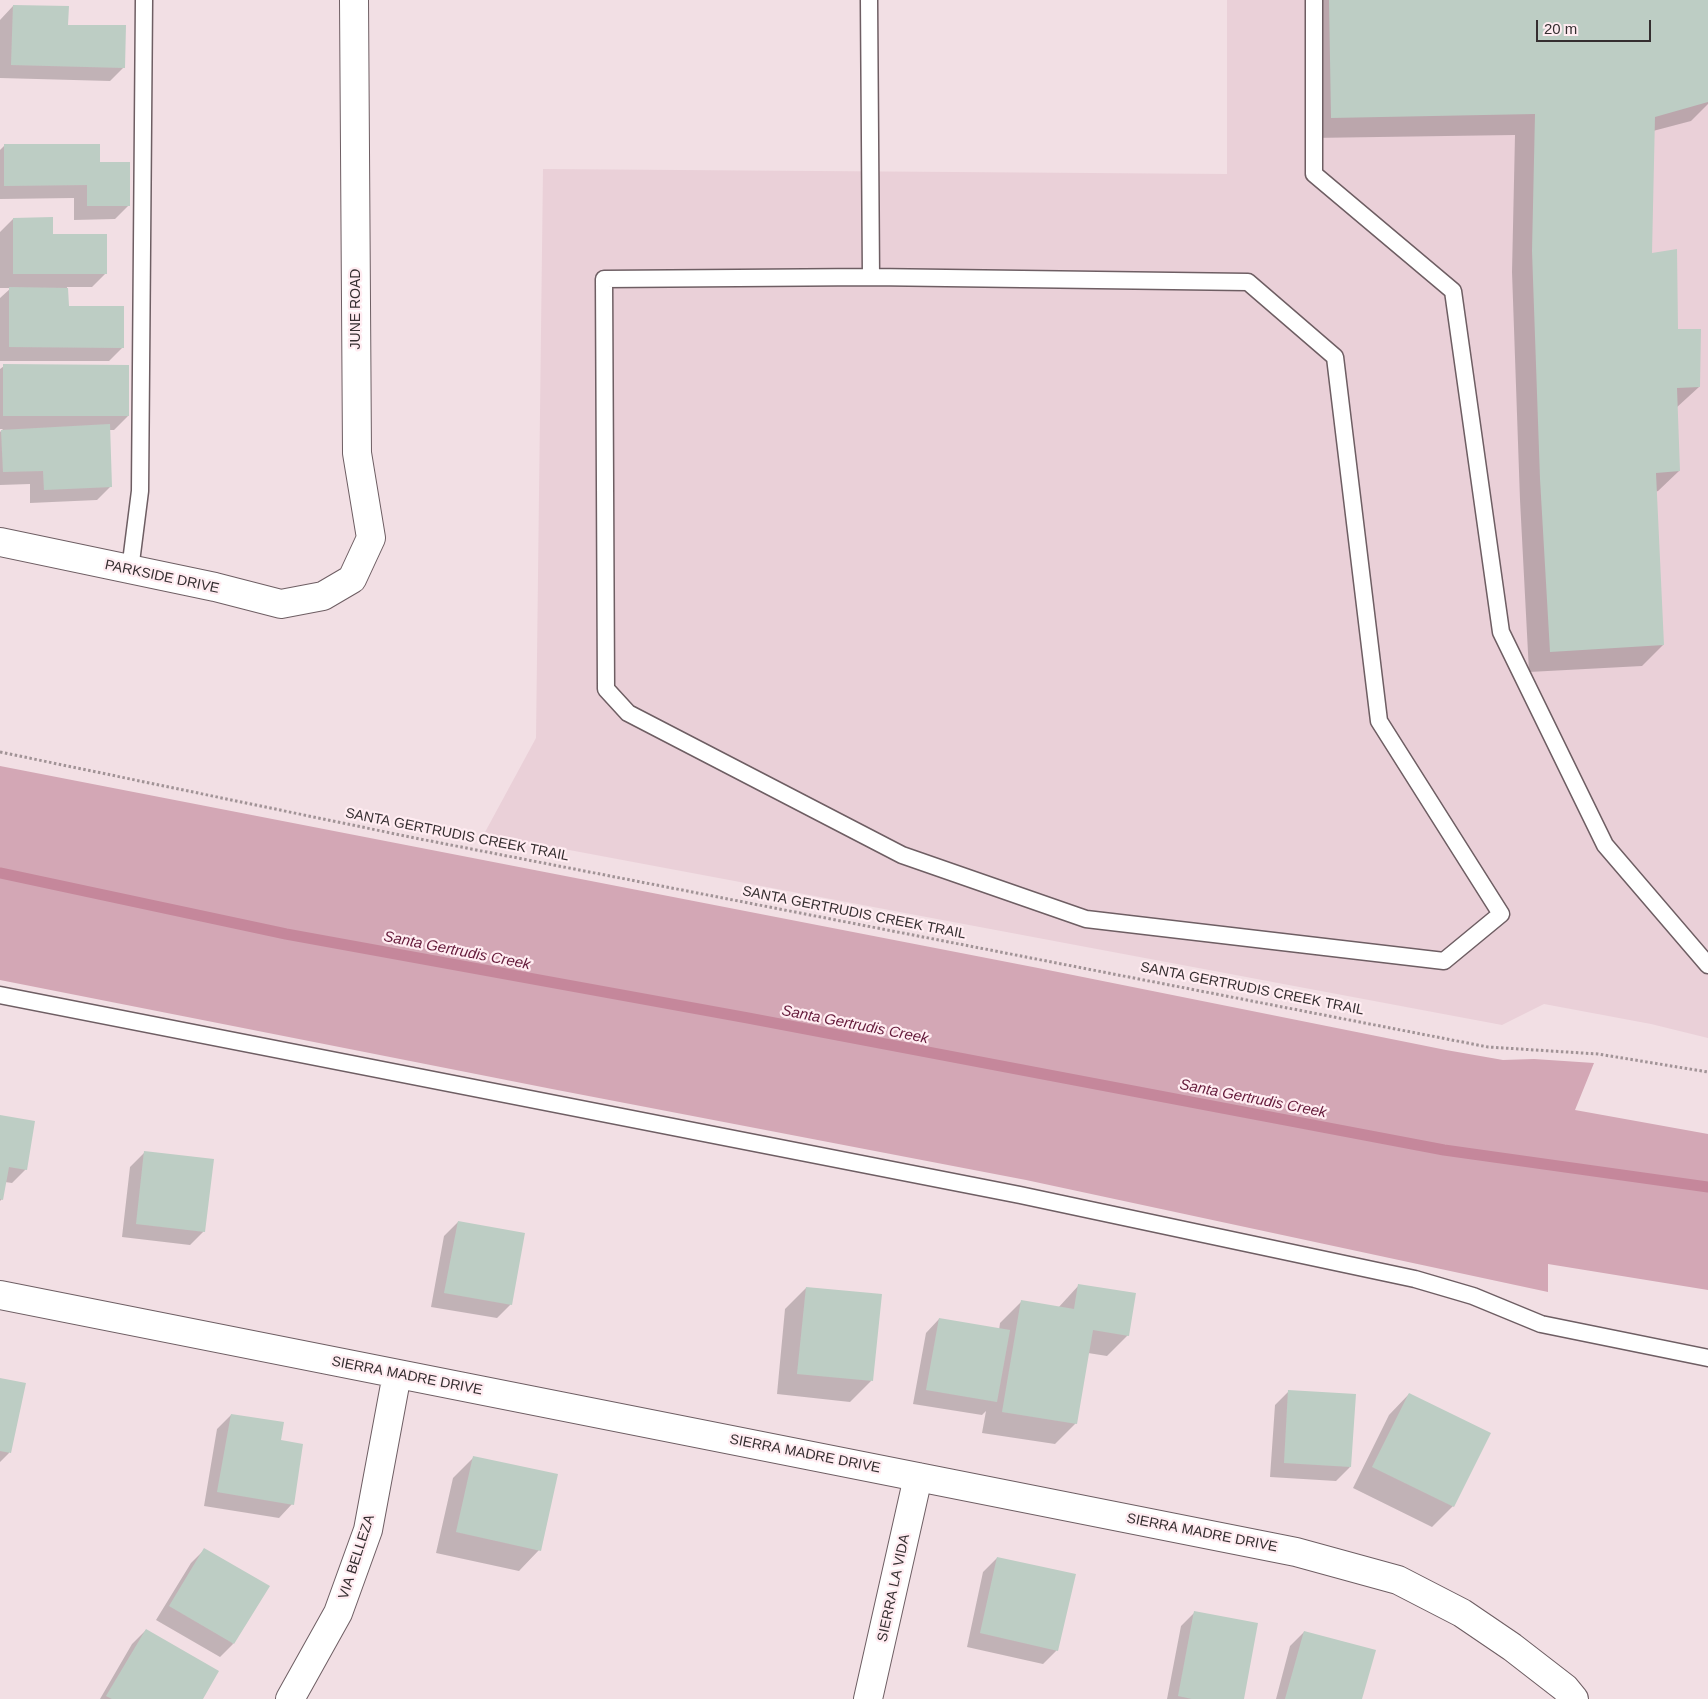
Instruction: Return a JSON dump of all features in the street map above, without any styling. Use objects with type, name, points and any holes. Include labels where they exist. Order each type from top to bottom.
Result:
[{"type":"street","name":"JUNE ROAD","points":[[323,596],[352,579],[371,538],[357,453],[354,0]]},
{"type":"street","name":"PARKSIDE DRIVE","points":[[0,542],[281,604],[323,596]]},
{"type":"street","name":"SIERRA MADRE DRIVE","points":[[0,1295],[1296,1552],[1398,1580],[1462,1613],[1512,1647],[1557,1682],[1574,1699]]},
{"type":"street","name":"VIA BELLEZA","points":[[290,1699],[338,1613],[368,1530],[397,1374]]},
{"type":"street","name":"SIERRA LA VIDA","points":[[868,1699],[918,1477]]},
{"type":"lane","points":[[130,570],[140,491],[144,0]]},
{"type":"lane","points":[[869,0],[871,277]]},
{"type":"lane","points":[[1314,0],[1314,174],[1454,291],[1501,632],[1605,845],[1708,966]]},
{"type":"lane","points":[[871,277],[1248,282],[1335,357],[1379,721],[1501,914],[1444,961],[1086,919],[902,855],[628,713],[606,689],[604,279],[871,277]]},
{"type":"lane","points":[[0,995],[1049,1201],[1415,1279],[1473,1296],[1541,1324],[1708,1358]]},
{"type":"path","name":"SANTA GERTRUDIS CREEK TRAIL","points":[[0,752],[415,838],[1488,1046],[1598,1054],[1708,1072]]},
{"type":"shaded area","points":[[1227,0],[1708,0],[1708,1038],[1651,1024],[1544,1004],[1502,1025],[484,834],[536,738],[543,169],[1227,174]]},
{"type":"shaded area","points":[[0,766],[1038,968],[1446,1050],[1503,1060],[1534,1059],[1594,1063],[1575,1110],[1708,1134],[1708,1290],[1548,1264],[1548,1292],[1026,1180],[0,980]]},
{"type":"building","points":[[1329,0],[1708,0],[1708,102],[1655,117],[1652,253],[1677,249],[1678,329],[1701,329],[1700,387],[1677,388],[1680,471],[1656,473],[1664,645],[1550,652],[1540,479],[1532,251],[1535,114],[1331,118]]},
{"type":"building","points":[[13,5],[69,6],[68,25],[126,25],[125,68],[11,65]]},
{"type":"building","points":[[4,144],[100,144],[100,162],[130,162],[130,206],[87,206],[87,185],[4,186]]},
{"type":"building","points":[[53,217],[53,234],[107,234],[107,274],[13,274],[13,218]]},
{"type":"building","points":[[9,287],[68,288],[69,306],[124,306],[124,348],[9,347]]},
{"type":"building","points":[[3,364],[129,365],[129,416],[3,416]]},
{"type":"building","points":[[110,424],[112,487],[44,490],[43,471],[3,472],[1,430]]},
{"type":"building","points":[[0,1115],[35,1121],[27,1170],[9,1167],[3,1200],[0,1199]]},
{"type":"building","points":[[144,1151],[214,1159],[205,1232],[136,1224]]},
{"type":"building","points":[[458,1221],[525,1233],[512,1305],[444,1293]]},
{"type":"building","points":[[1078,1284],[1136,1293],[1129,1336],[1093,1330],[1077,1424],[1002,1412],[1021,1300],[1074,1309]]},
{"type":"building","points":[[806,1287],[882,1294],[873,1381],[797,1374]]},
{"type":"building","points":[[939,1318],[1010,1330],[997,1402],[926,1390]]},
{"type":"building","points":[[0,1378],[26,1383],[11,1453],[0,1451]]},
{"type":"building","points":[[1288,1390],[1356,1394],[1351,1467],[1284,1463]]},
{"type":"building","points":[[1409,1393],[1491,1433],[1454,1507],[1372,1467]]},
{"type":"building","points":[[231,1414],[284,1422],[281,1440],[303,1444],[294,1505],[217,1492]]},
{"type":"building","points":[[473,1456],[558,1474],[541,1551],[456,1532]]},
{"type":"building","points":[[204,1548],[270,1586],[234,1644],[169,1606]]},
{"type":"building","points":[[997,1557],[1076,1574],[1058,1651],[980,1633]]},
{"type":"building","points":[[1194,1611],[1258,1623],[1244,1699],[1192,1699],[1178,1696]]},
{"type":"building","points":[[146,1629],[219,1671],[203,1699],[112,1699],[106,1696]]},
{"type":"building","points":[[1304,1631],[1376,1650],[1362,1699],[1285,1699]]},
{"type":"waterway","name":"Santa Gertrudis Creek","points":[[0,873],[286,934],[748,1018],[1444,1150],[1708,1187]]}]
